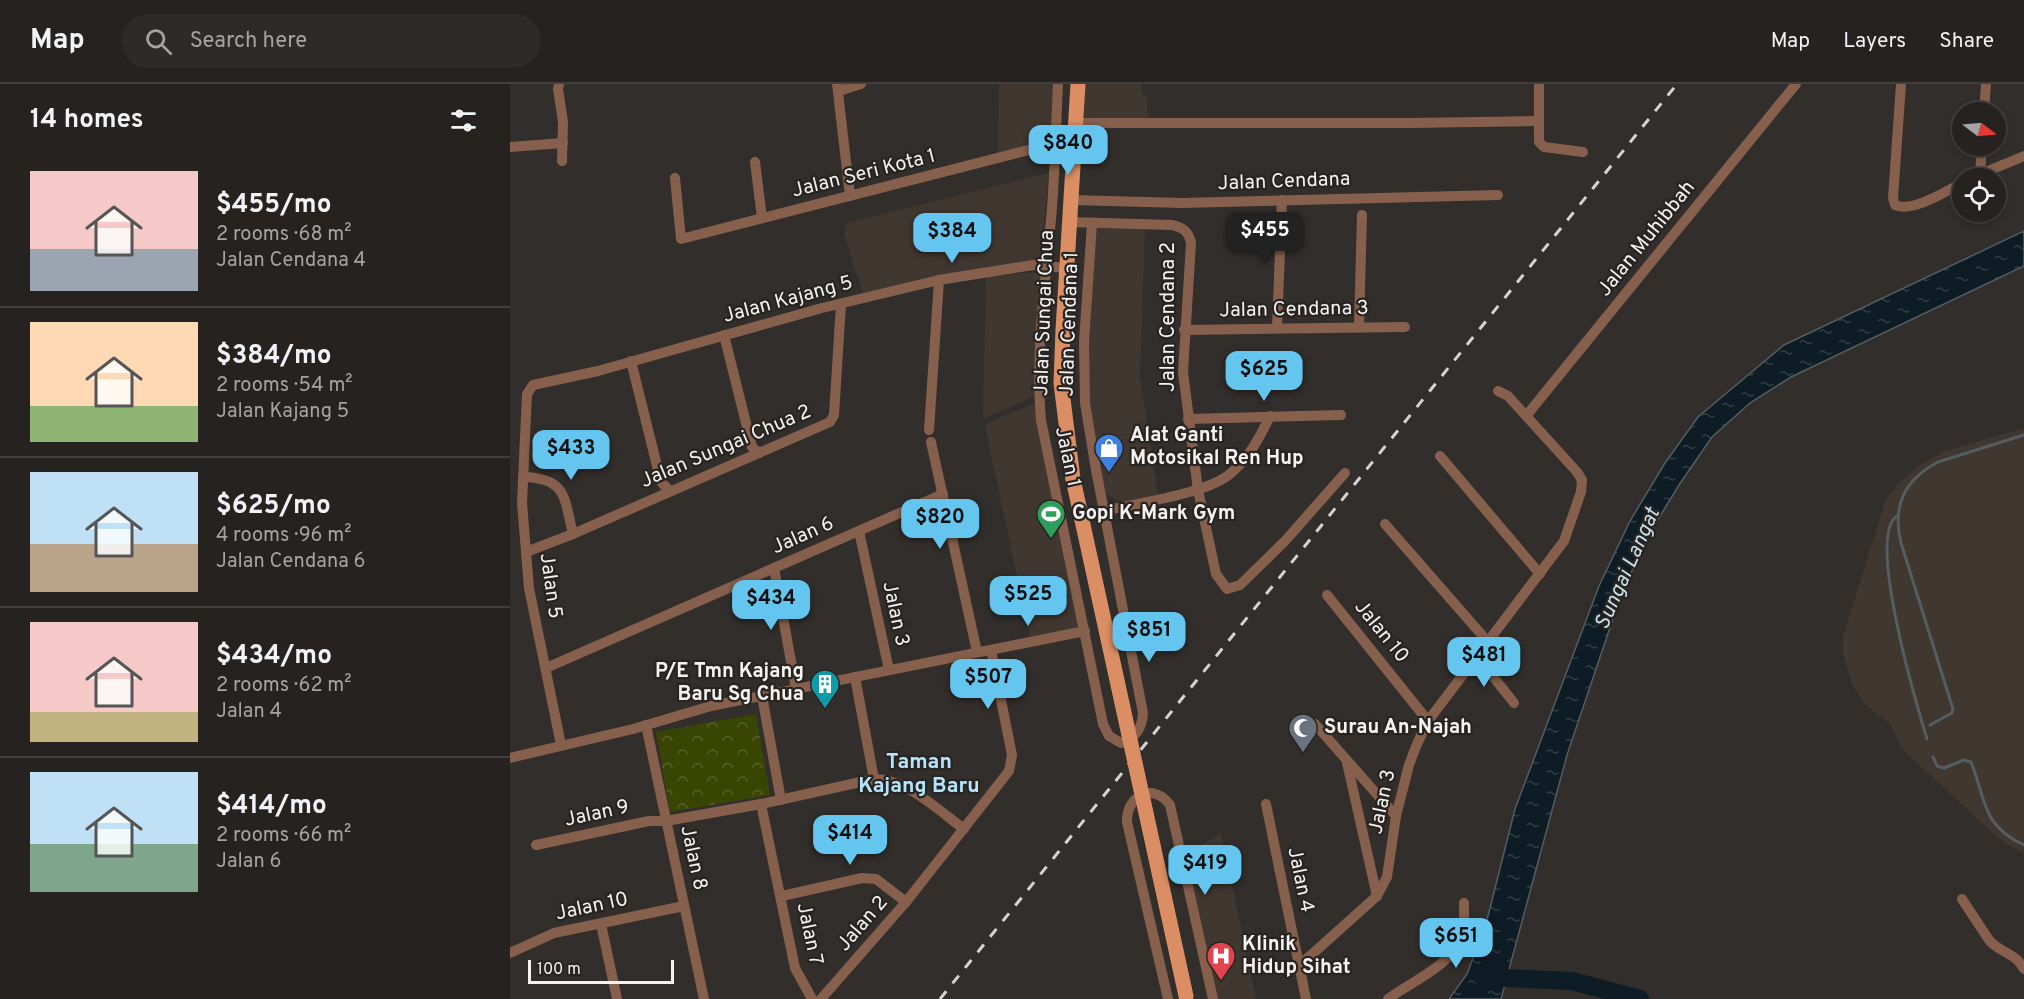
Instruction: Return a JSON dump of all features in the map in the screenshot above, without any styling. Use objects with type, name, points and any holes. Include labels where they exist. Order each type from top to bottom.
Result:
[{"type":"main road","name":"Jalan Sungai Chua","points":[[1077,84],[1062,330],[1062,398],[1073,479],[1186,998]]},
{"type":"street","points":[[559,84],[563,122],[562,161]]},
{"type":"street","points":[[850,196],[838,88],[861,84]]},
{"type":"street","name":"Jalan 1","points":[[1058,84],[1052,209],[1045,266],[1039,398],[1041,420],[1103,724]]},
{"type":"street","points":[[1539,84],[1537,121],[1540,145],[1583,152]]},
{"type":"street","name":"Jalan Muhibbah","points":[[1526,416],[1796,84]]},
{"type":"street","points":[[1901,84],[1893,198],[1895,205],[1900,207],[1915,205],[1952,188]]},
{"type":"street","points":[[1985,102],[1986,84]]},
{"type":"street","points":[[1076,123],[1537,121]]},
{"type":"street","points":[[510,147],[563,143]]},
{"type":"street","name":"Jalan Seri Kota 1","points":[[675,178],[681,239],[1056,144]]},
{"type":"street","points":[[1995,168],[2024,156]]},
{"type":"street","points":[[755,162],[762,218]]},
{"type":"street","name":"Jalan Cendana","points":[[1071,201],[1182,203],[1498,195]]},
{"type":"street","points":[[1277,328],[1282,200]]},
{"type":"street","points":[[1359,327],[1362,215]]},
{"type":"street","points":[[1070,222],[1092,223]]},
{"type":"street","name":"Jalan Cendana 2","points":[[1092,223],[1172,225],[1187,232],[1191,243],[1183,372],[1188,419],[1198,490],[1216,574],[1227,589],[1240,585],[1285,541],[1345,473]]},
{"type":"street","name":"Jalan Cendana 1","points":[[1092,223],[1083,377],[1086,412],[1143,713],[1140,730],[1121,743],[1109,736],[1103,724]]},
{"type":"street","name":"Jalan Kajang 5","points":[[527,394],[533,385],[598,371],[724,335],[939,280],[1033,265],[1066,268]]},
{"type":"street","points":[[939,280],[930,436],[977,652]]},
{"type":"street","name":"Jalan Sungai Chua 2","points":[[526,552],[573,534],[830,422],[834,415],[841,304]]},
{"type":"street","name":"Jalan Cendana 3","points":[[1184,330],[1405,327]]},
{"type":"street","points":[[1042,330],[1062,330]]},
{"type":"street","points":[[724,335],[752,447],[759,453]]},
{"type":"street","points":[[631,361],[659,474],[662,483],[670,491]]},
{"type":"street","points":[[1497,391],[1508,396],[1526,416]]},
{"type":"street","name":"Jalan 5","points":[[527,394],[522,503],[529,588],[561,745]]},
{"type":"street","points":[[1188,419],[1341,415]]},
{"type":"street","name":"Jalan 3","points":[[1300,965],[1377,897],[1387,877],[1396,816],[1408,765],[1428,721],[1564,541],[1581,492],[1582,480],[1526,416]]},
{"type":"street","points":[[1104,511],[1198,490],[1222,479],[1243,462],[1263,433],[1270,417]]},
{"type":"street","points":[[1440,456],[1540,574]]},
{"type":"street","points":[[523,477],[546,479],[555,484],[566,504],[573,534]]},
{"type":"street","name":"Jalan 6","points":[[546,668],[943,494]]},
{"type":"street","points":[[1385,524],[1488,642]]},
{"type":"street","name":"Jalan 3","points":[[859,531],[889,670]]},
{"type":"street","points":[[774,568],[796,688]]},
{"type":"street","name":"Jalan 10","points":[[1327,595],[1428,721]]},
{"type":"street","points":[[510,758],[646,725],[711,706],[1085,630]]},
{"type":"street","name":"Jalan 2","points":[[821,999],[906,903],[1009,771],[1012,755],[991,650]]},
{"type":"street","points":[[1476,655],[1514,703]]},
{"type":"street","points":[[855,677],[874,779]]},
{"type":"street","points":[[762,696],[781,800]]},
{"type":"street","points":[[1315,724],[1396,816]]},
{"type":"street","name":"Jalan 8","points":[[646,725],[704,999]]},
{"type":"street","points":[[1347,763],[1377,897]]},
{"type":"street","points":[[666,821],[781,800],[874,779],[891,780],[908,789],[964,829]]},
{"type":"street","points":[[1166,998],[1126,815],[1133,800],[1142,794],[1159,794],[1166,798],[1170,805],[1213,999]]},
{"type":"street","name":"Jalan 7","points":[[761,804],[782,896],[795,968],[812,999]]},
{"type":"street","name":"Jalan 4","points":[[1266,804],[1306,999]]},
{"type":"street","name":"Jalan 9","points":[[536,845],[649,821],[666,821]]},
{"type":"street","points":[[782,896],[862,878],[876,879],[906,903]]},
{"type":"street","points":[[1962,899],[1989,940],[2018,959],[2024,969]]},
{"type":"street","points":[[1388,999],[1448,957],[1462,934],[1464,903]]},
{"type":"street","name":"Jalan 10","points":[[510,953],[554,933],[684,906]]},
{"type":"street","points":[[601,924],[617,999]]},
{"type":"shaded area","points":[[999,84],[1054,84],[1052,141],[998,155]]},
{"type":"shaded area","points":[[1085,84],[1142,84],[1142,94],[1147,95],[1148,123],[1084,121]]},
{"type":"shaded area","points":[[1049,173],[1040,260],[863,294],[844,234],[846,225],[850,222]]},
{"type":"shaded area","points":[[1096,227],[1145,228],[1140,377],[1158,495],[1123,503],[1103,492],[1089,403],[1087,371]]},
{"type":"shaded area","points":[[1041,272],[1035,396],[983,419],[986,276]]},
{"type":"shaded area","points":[[1036,403],[1080,628],[1030,638],[985,426],[987,423]]},
{"type":"shaded area","points":[[2024,428],[2024,853],[1994,834],[1901,748],[1891,725],[1865,704],[1853,686],[1843,655],[1843,637],[1886,499],[1901,481],[1920,465],[1942,452]]},
{"type":"shaded area","points":[[1221,833],[1256,999],[1217,999],[1185,855]]},
{"type":"green space","points":[[756,714],[770,795],[670,812],[656,732]]},
{"type":"water","name":"Sungai Langat","points":[[2024,231],[2024,266],[1791,377],[1750,403],[1712,437],[1649,534],[1622,592],[1567,755],[1501,999],[1449,999],[1467,974],[1486,924],[1515,809],[1599,586],[1630,521],[1665,463],[1698,417],[1784,345]]},
{"type":"waterway","points":[[1930,725],[1952,713],[1953,709],[1901,543],[1898,517],[1903,495],[1917,477],[1938,462],[2024,435]]},
{"type":"waterway","points":[[1897,516],[1889,530],[1887,555],[1890,587],[1905,659],[1927,739]]},
{"type":"waterway","points":[[1933,757],[1937,766],[1944,768],[1964,760],[1971,762],[1992,820],[2010,837],[2024,845]]},
{"type":"waterway","points":[[1482,977],[1572,981],[1640,999]]},
{"type":"railway","points":[[940,999],[1677,84]]},
{"type":"place","name":"Alat Ganti Motosikal Ren Hup","points":[[1109,474]]},
{"type":"place","name":"Gopi K-Mark Gym","points":[[1051,540]]},
{"type":"place","name":"P/E Tmn Kajang Baru Sg Chua","points":[[825,710]]},
{"type":"place","name":"Surau An-Najah","points":[[1303,754]]},
{"type":"place","name":"Klinik Hidup Sihat","points":[[1221,982]]},
{"type":"district","name":"Taman Kajang Baru","points":[[919,774]]}]
